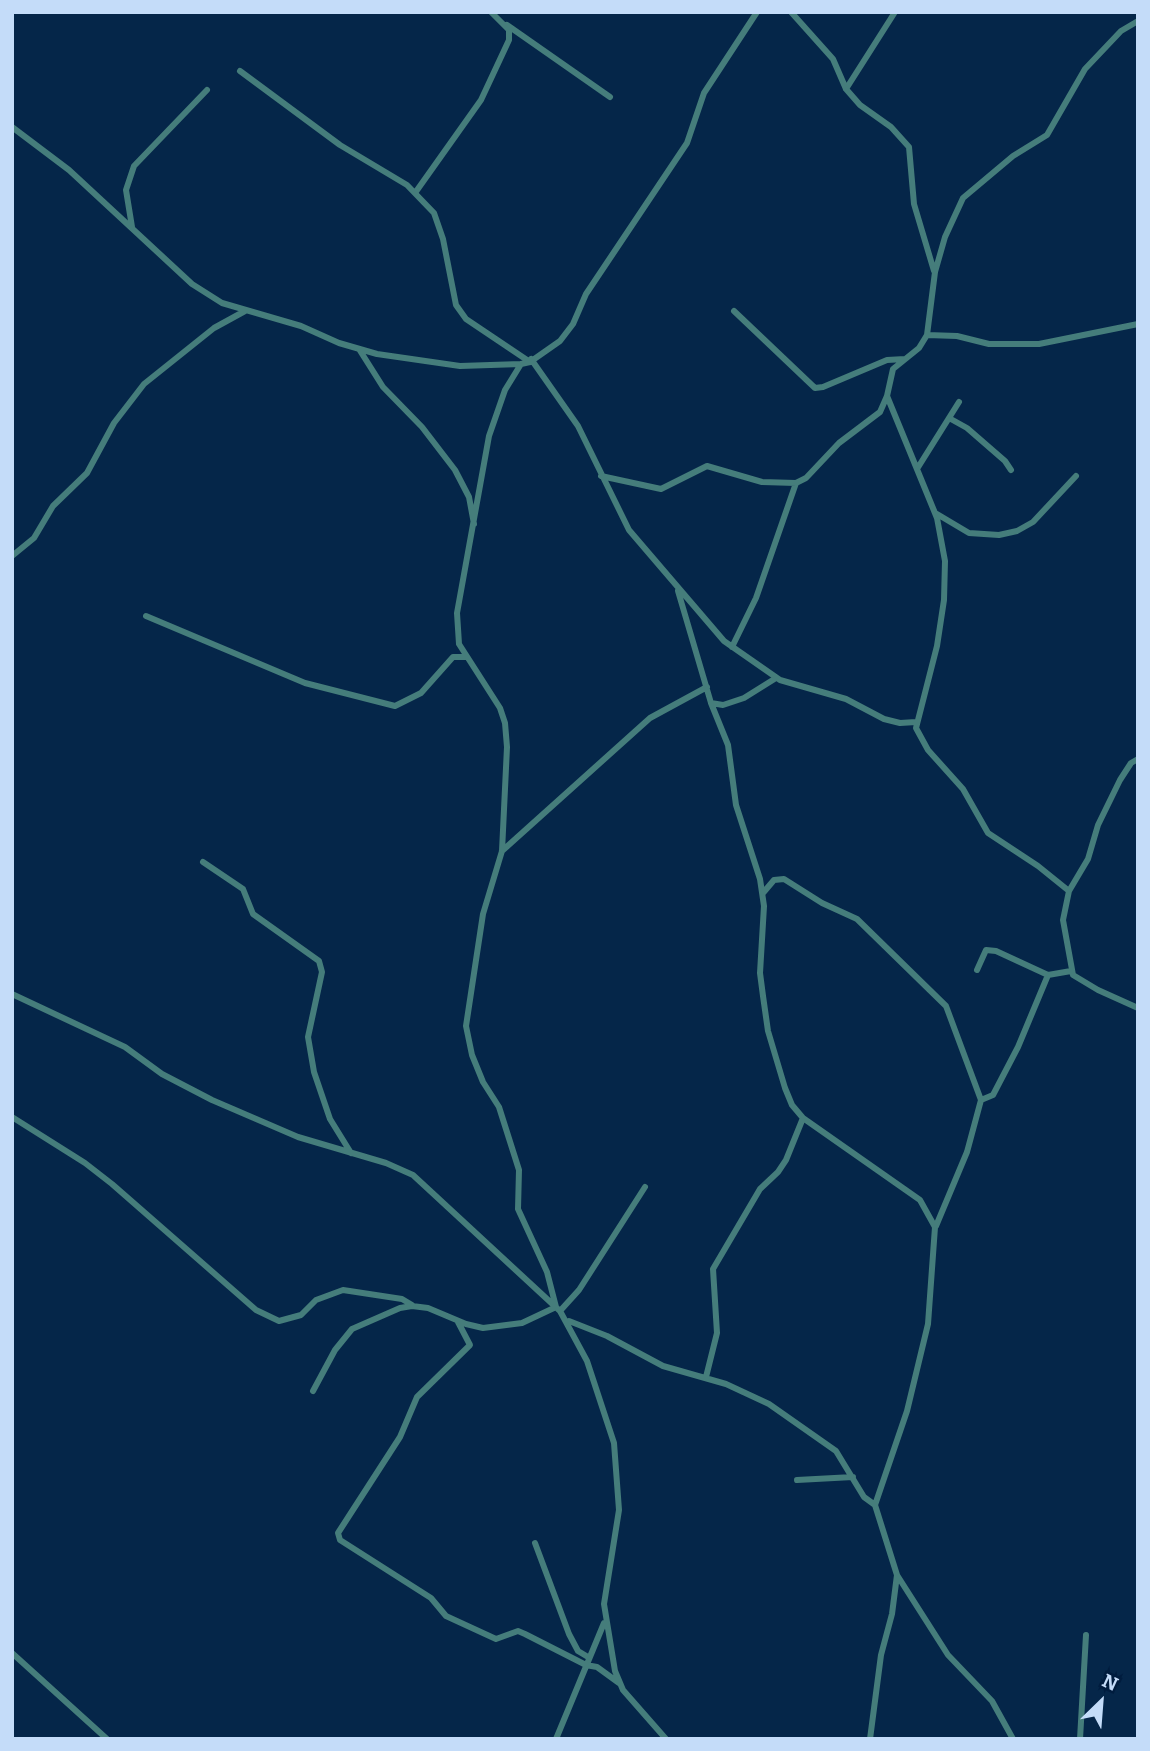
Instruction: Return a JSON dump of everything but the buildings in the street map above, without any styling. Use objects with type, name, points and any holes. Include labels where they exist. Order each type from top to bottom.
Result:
[{"type":"street","points":[[491,12],[610,97]]},
{"type":"street","points":[[12,127],[69,170],[192,284],[222,303],[301,326],[359,349],[432,364],[521,364],[531,361],[560,341],[573,324],[586,294],[687,143],[704,93],[757,12]]},
{"type":"street","points":[[791,12],[833,59],[846,89],[860,105],[901,136],[909,147],[914,204],[935,272]]},
{"type":"street","points":[[846,89],[895,12]]},
{"type":"street","points":[[601,476],[661,489],[707,466],[762,482],[796,483],[806,478],[839,443],[880,412],[887,396],[891,372],[919,348],[927,335],[935,272],[945,237],[963,198],[1013,156],[1048,135],[1085,69],[1121,31],[1138,21]]},
{"type":"street","points":[[415,193],[481,100],[509,40],[509,30],[503,22]]},
{"type":"street","points":[[240,71],[340,145],[394,176],[434,213],[456,305],[466,319],[531,361],[561,399],[629,530],[678,591],[732,647],[776,678],[846,699],[884,719],[900,723],[916,722]]},
{"type":"street","points":[[132,229],[126,190],[134,166],[207,90]]},
{"type":"street","points":[[12,556],[34,538],[52,506],[87,473],[121,412],[144,384],[214,328],[245,311]]},
{"type":"street","points":[[734,311],[815,388],[887,360],[906,359]]},
{"type":"street","points":[[927,335],[957,336],[989,344],[1040,344],[1138,324]]},
{"type":"street","points":[[359,349],[383,387],[422,427],[455,470],[469,497],[474,526]]},
{"type":"street","points":[[521,364],[505,390],[489,436],[457,613],[459,644],[500,708],[505,723],[502,851],[483,914],[466,1026],[476,1064],[499,1107],[519,1170],[518,1209],[547,1272],[558,1309]]},
{"type":"street","points":[[887,396],[935,513],[945,561],[944,600],[937,646],[916,722],[928,750],[963,789],[988,834],[1038,866],[1069,891]]},
{"type":"street","points":[[917,469],[959,402]]},
{"type":"street","points":[[949,418],[967,428],[1005,461],[1011,470]]},
{"type":"street","points":[[935,513],[969,533],[999,535],[1017,531],[1033,522],[1076,476]]},
{"type":"street","points":[[732,647],[756,598],[796,483]]},
{"type":"street","points":[[678,591],[711,702],[729,745],[736,805],[756,861],[763,893],[761,973],[768,1031],[788,1097],[803,1118],[915,1196],[924,1206],[935,1227]]},
{"type":"street","points":[[146,617],[305,683],[395,706],[421,693],[453,657],[465,657]]},
{"type":"street","points":[[711,702],[723,705],[744,698],[776,678]]},
{"type":"street","points":[[502,851],[650,718],[707,687]]},
{"type":"street","points":[[1138,759],[1120,779],[1098,825],[1088,859],[1069,891],[1063,920],[1071,971],[1081,982],[1138,1008]]},
{"type":"street","points":[[203,862],[243,890],[253,914],[319,961],[322,972],[308,1037],[314,1072],[330,1119],[351,1153]]},
{"type":"street","points":[[763,893],[774,880],[784,879],[822,903],[863,923],[944,1002],[981,1100],[967,1152],[935,1227],[928,1324],[907,1410],[875,1505],[897,1575],[948,1655],[992,1701],[1013,1739]]},
{"type":"street","points":[[976,970],[986,950],[996,951],[1048,975],[1071,971]]},
{"type":"street","points":[[981,1100],[993,1095],[1048,975]]},
{"type":"street","points":[[12,1003],[14,995],[125,1047],[162,1074],[212,1100],[298,1138],[401,1168],[426,1185],[569,1321],[602,1401],[614,1443],[619,1510],[617,1538],[606,1577],[605,1621],[619,1683]]},
{"type":"street","points":[[12,1117],[112,1184],[256,1310],[279,1321],[301,1315],[316,1300],[343,1290],[402,1299],[412,1306],[428,1308],[483,1328],[522,1323],[558,1309],[579,1290],[645,1187]]},
{"type":"street","points":[[706,1377],[717,1333],[713,1269],[760,1189],[786,1160],[803,1118]]},
{"type":"street","points":[[313,1391],[335,1350],[352,1329],[412,1306]]},
{"type":"street","points":[[457,1320],[470,1345],[417,1396],[400,1437],[338,1532],[340,1540],[431,1598],[446,1616],[496,1639],[518,1631],[597,1667],[619,1683],[666,1739]]},
{"type":"street","points":[[569,1321],[607,1336],[663,1366],[706,1377],[769,1404],[836,1451],[864,1497],[875,1505]]},
{"type":"street","points":[[797,1480],[853,1477]]},
{"type":"street","points":[[536,1543],[569,1634],[587,1661]]},
{"type":"street","points":[[870,1739],[881,1655],[892,1614],[897,1575]]},
{"type":"street","points":[[556,1739],[605,1621]]},
{"type":"street","points":[[1080,1739],[1086,1635]]},
{"type":"street","points":[[12,1653],[107,1739]]}]
